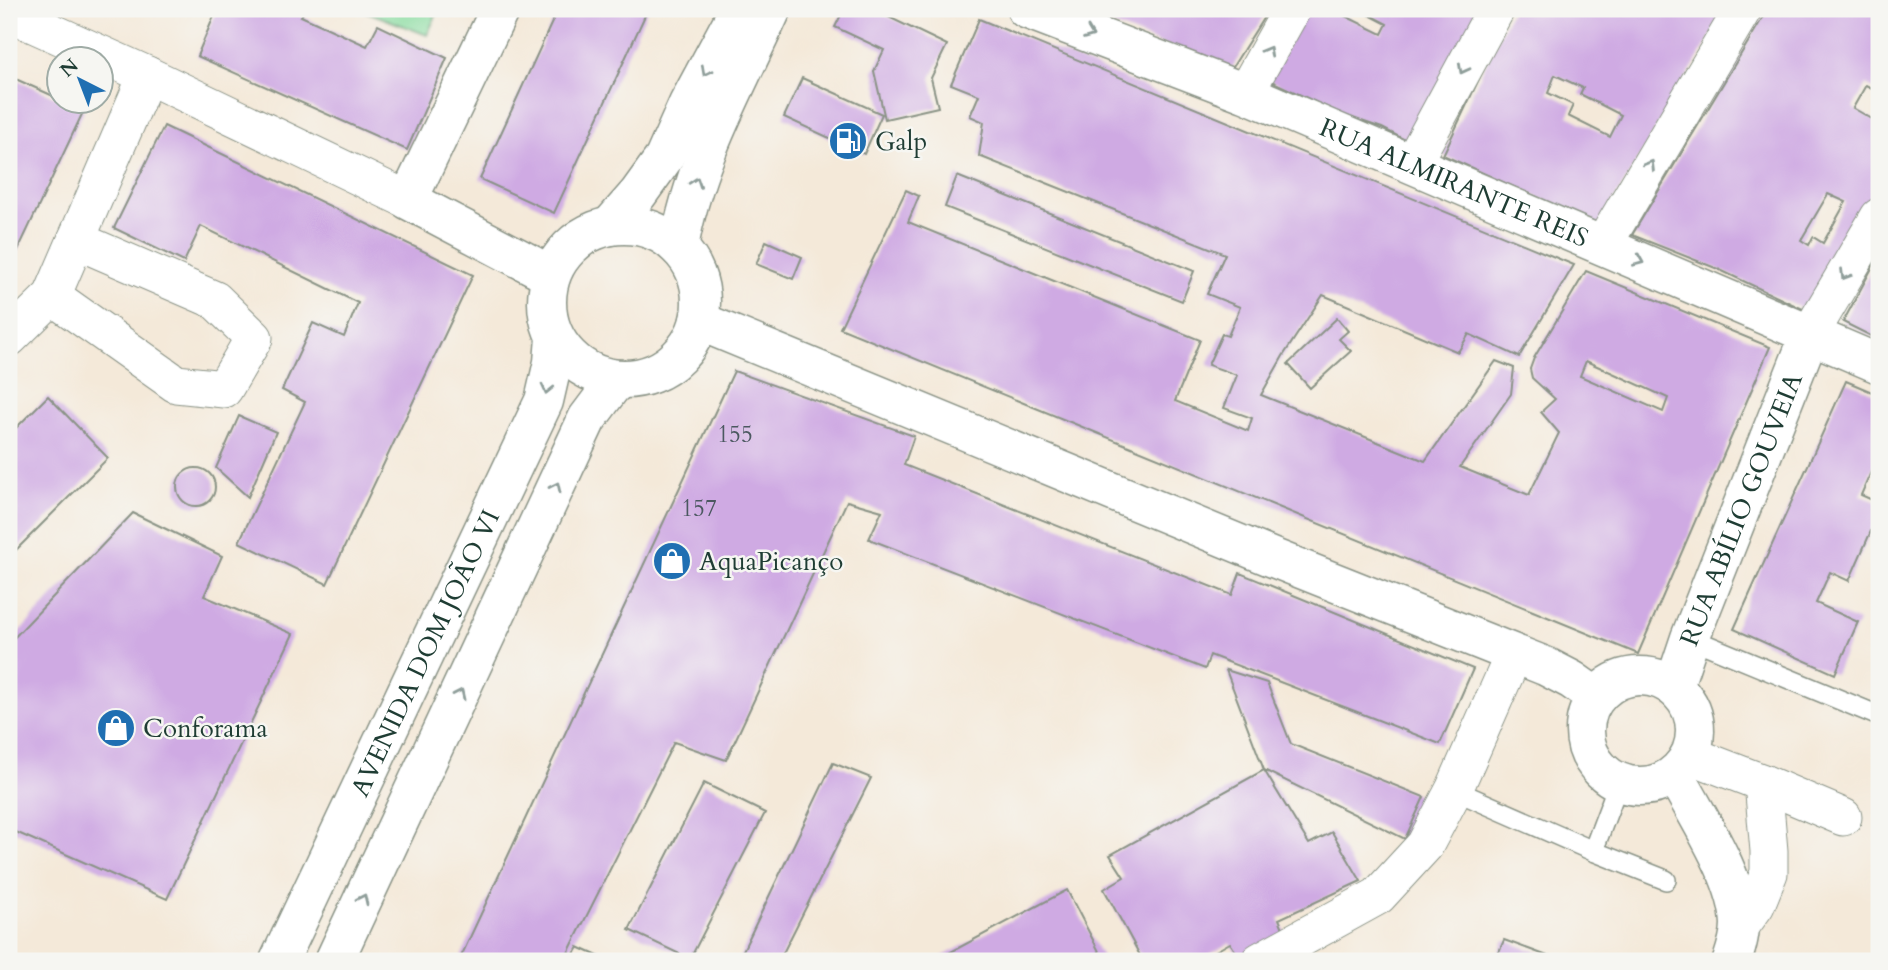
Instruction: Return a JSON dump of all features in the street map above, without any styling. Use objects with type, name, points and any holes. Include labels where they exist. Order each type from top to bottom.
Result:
[{"type":"street","points":[[408,200],[500,9]]},
{"type":"street","points":[[610,226],[664,158],[688,104],[747,9]]},
{"type":"street","points":[[679,248],[684,220],[708,150],[747,9]]},
{"type":"street","points":[[1245,93],[1292,9]]},
{"type":"street","points":[[1412,164],[1496,9]]},
{"type":"street","points":[[1603,245],[1744,9]]},
{"type":"street","name":"RUA ALMIRANTE REIS","points":[[1044,12],[1245,93],[1879,364]]},
{"type":"street","points":[[9,13],[147,75],[408,200],[551,275]]},
{"type":"street","points":[[9,338],[52,296],[147,75]]},
{"type":"street","points":[[1810,334],[1879,216]]},
{"type":"street","points":[[635,225],[659,233],[679,248],[694,270],[701,295],[699,321],[687,346],[671,363],[654,372],[620,379],[606,378],[586,370],[568,356],[555,338],[548,317],[547,296],[551,275],[565,252],[585,235],[610,226],[635,225]]},
{"type":"street","points":[[52,296],[176,384],[225,390],[254,338],[215,300],[76,240]]},
{"type":"street","points":[[699,321],[1271,557],[1545,666],[1596,697]]},
{"type":"street","name":"RUA ABÍLIO GOUVEIA","points":[[1674,686],[1690,638],[1810,334]]},
{"type":"street","name":"AVENIDA DOM JOÃO VI","points":[[279,961],[544,401],[553,362],[555,338]]},
{"type":"street","name":"AVENIDA DOM JOÃO VI","points":[[334,961],[587,419],[620,379]]},
{"type":"street","points":[[1259,961],[1378,896],[1425,845],[1454,790],[1514,654]]},
{"type":"street","points":[[1642,674],[1674,686],[1686,698],[1693,712],[1696,728],[1694,745],[1682,765],[1662,782],[1648,786],[1619,782],[1605,773],[1593,761],[1584,729],[1587,712],[1596,697],[1608,684],[1642,674]]},
{"type":"street","points":[[1682,765],[1763,783],[1843,817]]},
{"type":"street","points":[[1682,765],[1731,884],[1738,908],[1736,944]]},
{"type":"street","points":[[1736,944],[1769,873],[1763,783]]},
{"type":"lane","points":[[1690,638],[1879,716]]},
{"type":"lane","points":[[1592,851],[1619,782]]},
{"type":"lane","points":[[1454,790],[1592,851],[1666,880]]},
{"type":"green space","points":[[360,9],[439,9],[427,35]]},
{"type":"building","points":[[217,9],[306,9],[301,16],[367,46],[378,25],[447,58],[407,150],[197,56]]},
{"type":"building","points":[[558,9],[648,9],[554,213],[480,179]]},
{"type":"building","points":[[844,9],[872,9],[947,45],[931,78],[938,107],[885,119],[874,71],[884,50],[835,27]]},
{"type":"building","points":[[1269,9],[1230,71],[1078,11]]},
{"type":"building","points":[[1307,9],[1344,9],[1341,14],[1382,34],[1387,24],[1358,9],[1479,9],[1409,142],[1269,80]]},
{"type":"building","points":[[1512,9],[1727,9],[1599,225],[1443,155]],"holes":[[[1555,75],[1583,88],[1580,94],[1621,115],[1610,137],[1568,116],[1573,105],[1548,93]]]},
{"type":"building","points":[[1768,9],[1879,9],[1879,92],[1866,85],[1853,108],[1879,123],[1879,191],[1807,311],[1718,269],[1632,235]],"holes":[[[1828,194],[1846,202],[1823,243],[1813,237],[1809,245],[1801,240]]]},
{"type":"building","points":[[979,19],[1574,265],[1519,357],[1469,334],[1458,352],[1323,295],[1261,395],[1425,461],[1496,361],[1514,368],[1511,394],[1460,467],[1529,495],[1559,433],[1541,412],[1555,399],[1532,378],[1530,369],[1586,271],[1770,347],[1638,654],[840,328],[906,190],[919,196],[908,222],[1200,340],[1175,401],[1248,431],[1252,418],[1224,408],[1237,375],[1208,365],[1222,334],[1228,336],[1240,307],[1207,294],[1225,254],[979,156],[984,122],[970,116],[979,95],[951,84]],"holes":[[[1586,361],[1668,398],[1663,412],[1580,376]]]},
{"type":"building","points":[[9,76],[46,93],[46,116],[81,116],[9,269]]},
{"type":"building","points":[[802,78],[882,114],[864,154],[784,117]]},
{"type":"building","points":[[164,126],[473,275],[327,584],[239,542],[305,402],[282,390],[313,323],[344,337],[358,303],[201,226],[184,262],[114,228]]},
{"type":"building","points":[[957,176],[1194,271],[1182,301],[945,207]]},
{"type":"building","points":[[766,241],[802,257],[793,279],[756,264]]},
{"type":"building","points":[[1879,255],[1879,340],[1843,322]]},
{"type":"building","points":[[1337,318],[1348,331],[1339,339],[1351,351],[1310,388],[1288,364]]},
{"type":"building","points":[[734,371],[914,436],[904,465],[1232,595],[1240,573],[1473,669],[1440,744],[1210,655],[1205,669],[869,539],[882,511],[847,501],[726,760],[674,742],[564,961],[459,961]]},
{"type":"building","points":[[1846,381],[1879,395],[1879,467],[1874,465],[1861,495],[1879,503],[1879,513],[1849,581],[1830,572],[1816,603],[1858,622],[1835,674],[1734,629]]},
{"type":"building","points":[[48,396],[108,458],[9,557],[9,435]]},
{"type":"building","points":[[239,416],[276,432],[248,497],[216,468]]},
{"type":"building","points":[[196,468],[209,474],[215,487],[209,500],[196,506],[183,500],[177,487],[183,474]]},
{"type":"building","points":[[133,513],[222,556],[204,596],[293,634],[167,899],[9,829],[9,643]]},
{"type":"building","points":[[1226,670],[1267,683],[1291,744],[1424,797],[1405,839],[1264,770]]},
{"type":"building","points":[[833,763],[871,778],[779,961],[738,961]]},
{"type":"building","points":[[1264,770],[1309,844],[1332,832],[1361,881],[1279,919],[1286,935],[1242,961],[1230,943],[1198,961],[1143,961],[1104,889],[1124,877],[1110,855]]},
{"type":"building","points":[[704,783],[765,813],[690,959],[629,930]]},
{"type":"building","points":[[1067,890],[1104,961],[934,961]]},
{"type":"building","points":[[1504,940],[1561,961],[1495,961]]},
{"type":"building","points":[[578,947],[609,961],[570,961]]},
{"type":"place","name":"Galp","points":[[848,141]]},
{"type":"place","name":"AquaPicanço","points":[[672,561]]},
{"type":"place","name":"Conforama","points":[[116,728]]}]
